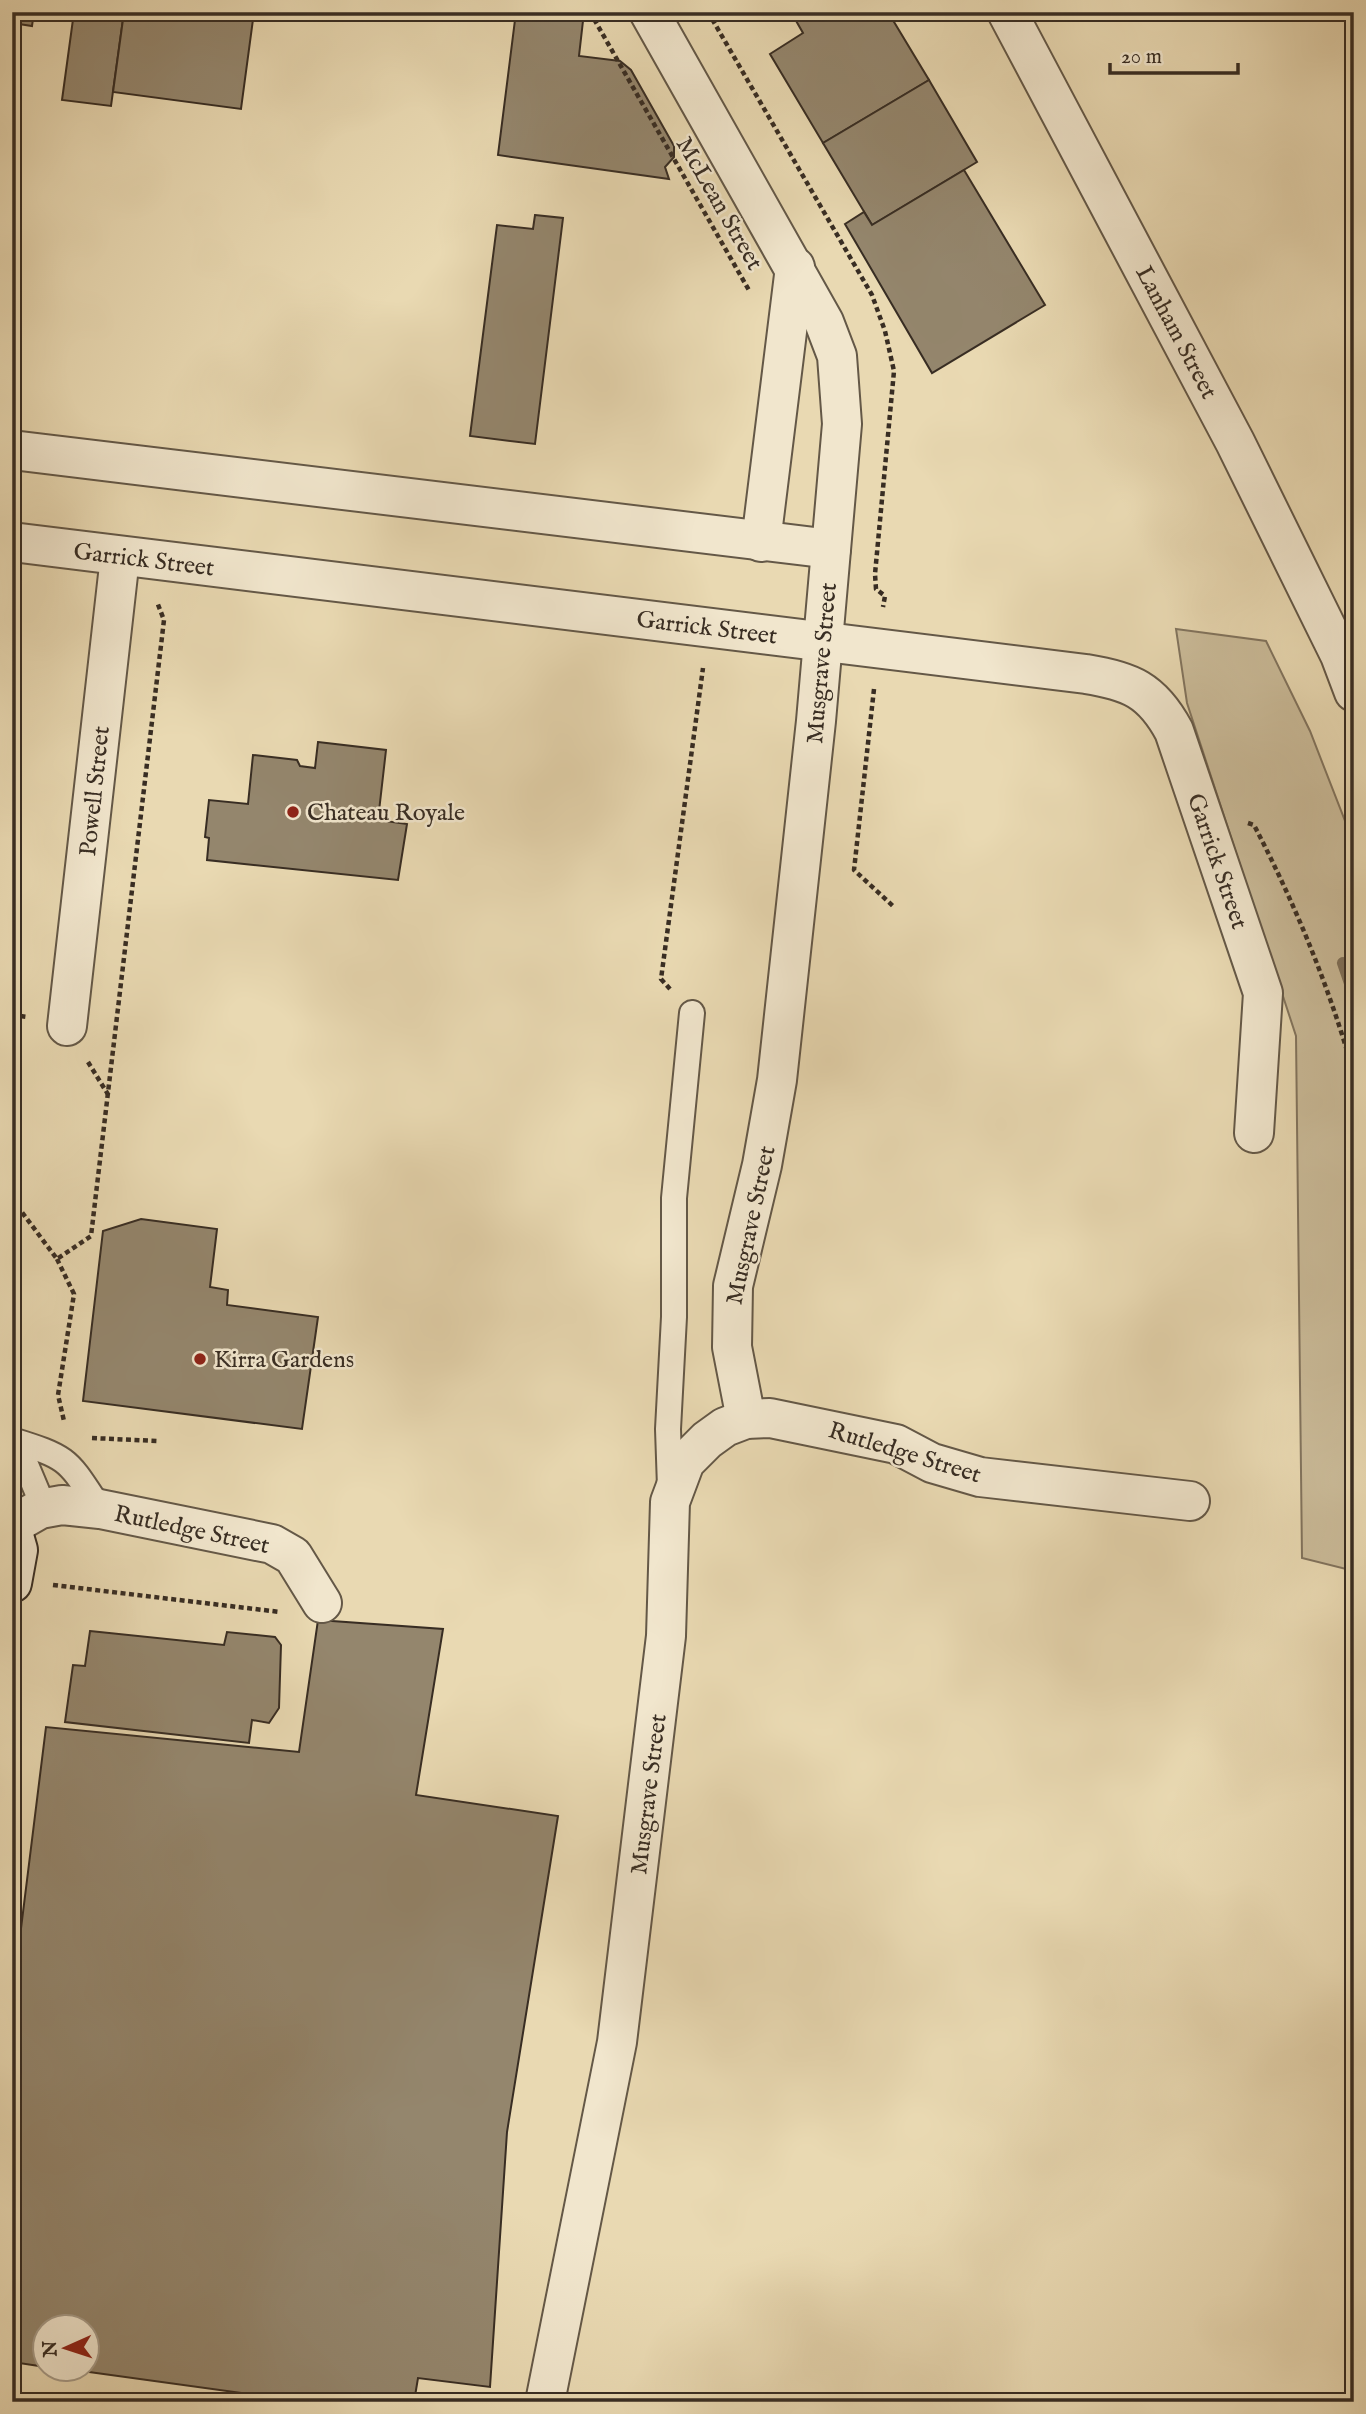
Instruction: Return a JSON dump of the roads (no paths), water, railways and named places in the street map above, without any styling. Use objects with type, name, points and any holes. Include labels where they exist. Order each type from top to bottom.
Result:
[{"type":"street","name":"Musgrave Street","points":[[545,2402],[617,2042],[666,1636],[670,1502],[676,1480],[691,1455],[716,1433],[746,1419],[732,1347],[733,1286],[762,1166],[777,1080],[816,721],[842,424],[842,384],[837,356],[824,322],[649,12]]},
{"type":"street","name":"Lanham Street","points":[[1007,12],[1347,655],[1354,692]]},
{"type":"street","points":[[761,542],[795,267]]},
{"type":"street","points":[[12,450],[831,549]]},
{"type":"street","name":"Garrick Street","points":[[12,542],[1105,677],[1138,688],[1158,705],[1174,731],[1263,993],[1254,1133]]},
{"type":"street","name":"Powell Street","points":[[67,1026],[136,559]]},
{"type":"street","name":"Rutledge Street","points":[[746,1419],[779,1419],[881,1440],[947,1468],[980,1477],[1189,1501]]},
{"type":"street","name":"Rutledge Street","points":[[23,1521],[62,1505],[100,1510],[279,1546],[293,1556],[322,1603]]},
{"type":"street","points":[[21,1584],[18,1550],[23,1521]]},
{"type":"lane","points":[[670,1502],[668,1442],[674,1317],[674,1198],[692,1013]]},
{"type":"lane","points":[[12,1440],[45,1449],[62,1457],[75,1471],[100,1510]]},
{"type":"lane","points":[[12,1447],[26,1465],[23,1521]]},
{"type":"waterway","points":[[1343,963],[1354,995]]},
{"type":"place","name":"Chateau Royale","points":[[293,812]]},
{"type":"place","name":"Kirra Gardens","points":[[200,1359]]}]
